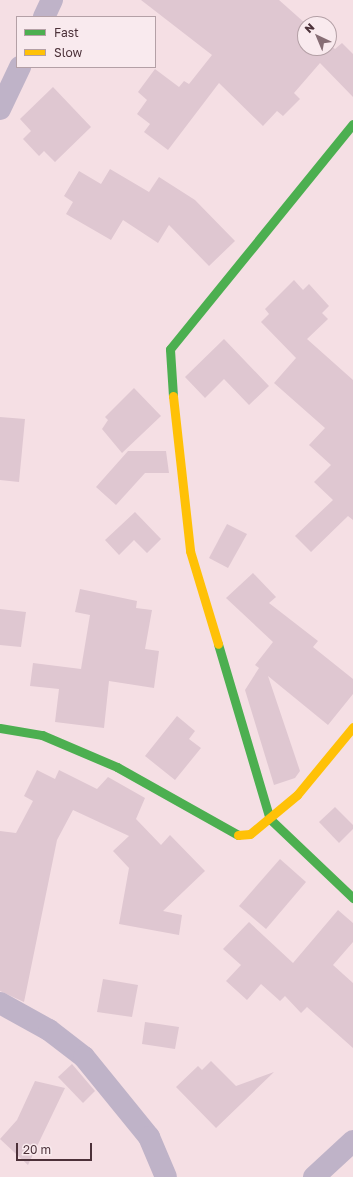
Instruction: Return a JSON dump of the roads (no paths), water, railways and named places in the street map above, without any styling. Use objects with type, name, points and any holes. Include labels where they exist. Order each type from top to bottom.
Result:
[{"type":"street","points":[[44,16],[52,0]]},
{"type":"street","points":[[0,110],[20,68]]},
{"type":"street","points":[[353,124],[170,349],[169,365],[190,551],[270,819],[353,898]]},
{"type":"street","points":[[0,728],[42,736],[117,767],[234,835],[250,834],[270,819],[297,795],[353,727]]},
{"type":"street","points":[[0,1003],[49,1030],[84,1056],[149,1137],[166,1177]]},
{"type":"street","points":[[314,1177],[353,1140]]}]
